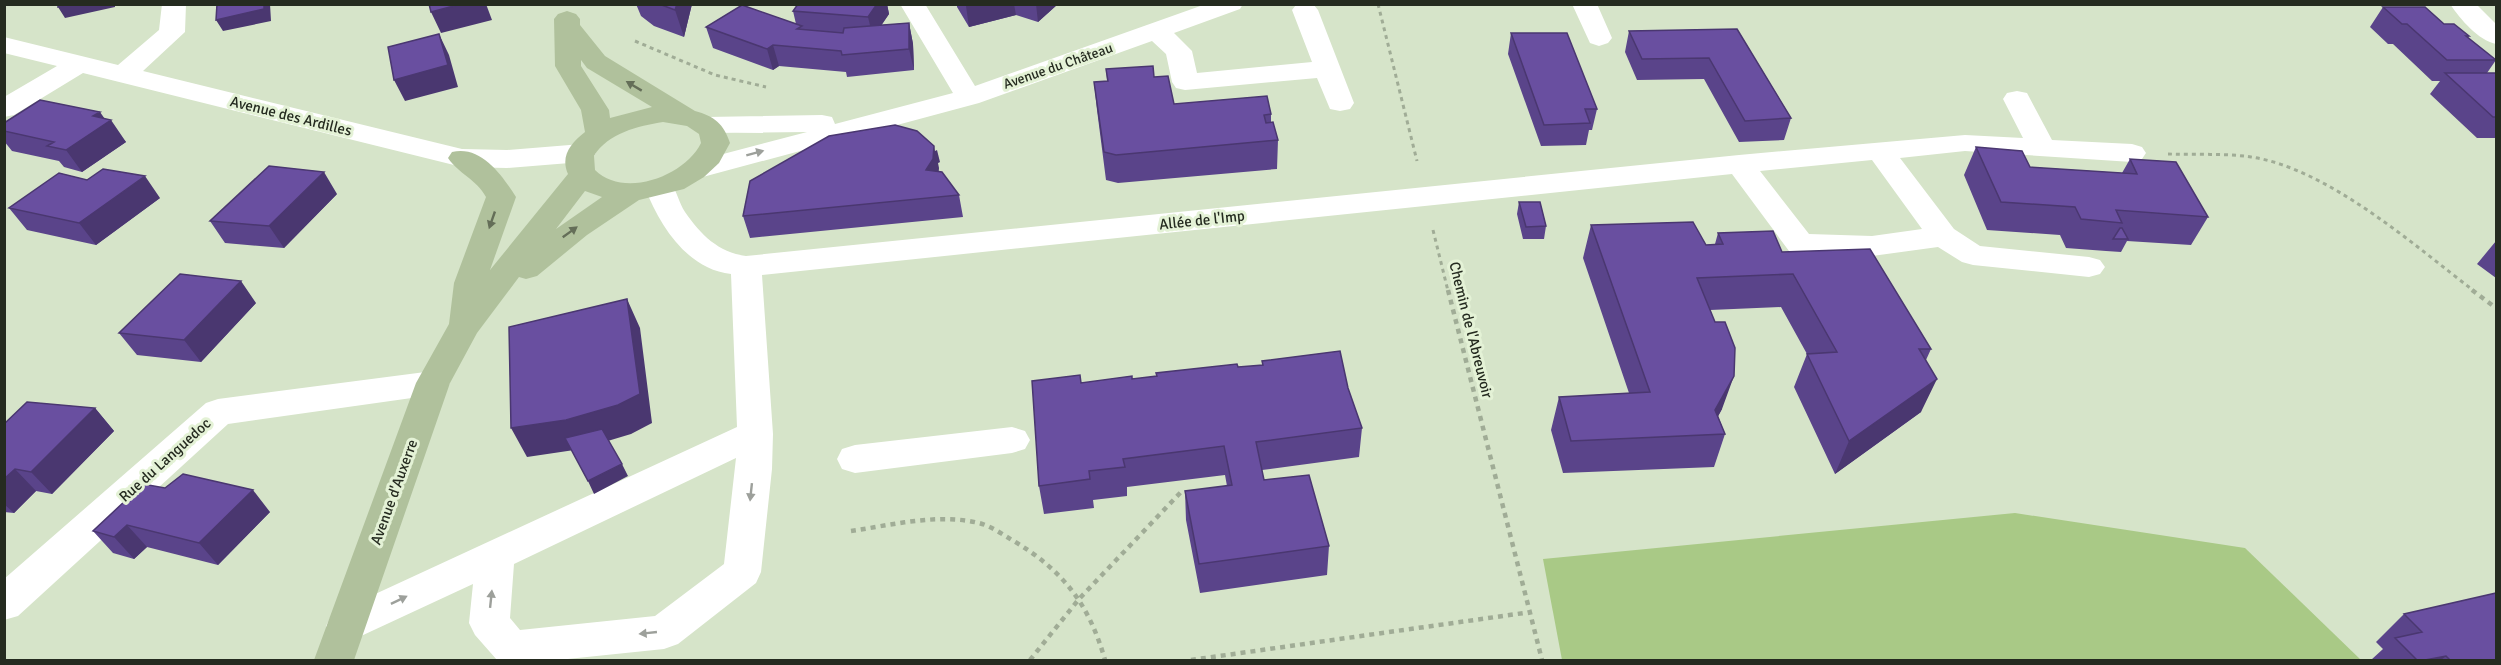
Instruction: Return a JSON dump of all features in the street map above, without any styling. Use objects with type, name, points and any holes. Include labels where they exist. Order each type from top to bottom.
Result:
[{"type":"main road","points":[[567,15],[596,62],[696,120],[714,134],[716,145],[710,158],[699,169]]},
{"type":"main road","points":[[567,15],[568,66],[595,110],[587,154],[592,185],[609,191],[645,190]]},
{"type":"main road","points":[[587,154],[618,124],[640,117],[663,114],[696,120]]},
{"type":"main road","name":"Avenue d'Auxerre","points":[[340,643],[433,383],[463,327],[587,154]]},
{"type":"main road","points":[[462,158],[490,179],[501,197],[470,283],[463,327]]},
{"type":"main road","name":"Avenue d'Auxerre","points":[[463,327],[556,242],[597,213],[645,190],[681,180],[699,169]]},
{"type":"street","points":[[123,75],[172,32],[174,4]]},
{"type":"street","points":[[912,4],[969,97]]},
{"type":"street","name":"Avenue du Château","points":[[699,169],[969,97],[1231,4]]},
{"type":"street","points":[[1584,4],[1599,38]]},
{"type":"street","points":[[2462,4],[2474,18],[2496,36]]},
{"type":"street","points":[[1305,10],[1340,103]]},
{"type":"street","points":[[1156,31],[1179,51],[1185,82],[1327,69]]},
{"type":"street","name":"Avenue des Ardilles","points":[[4,45],[462,158],[507,159],[587,154]]},
{"type":"street","points":[[4,108],[79,64]]},
{"type":"street","points":[[2017,99],[2042,147]]},
{"type":"street","name":"Avenue du Château","points":[[696,120],[883,121]]},
{"type":"street","name":"Allée de l'Imp","points":[[645,190],[671,215],[705,254],[722,263],[746,266],[1658,172],[1965,143],[2132,153]]},
{"type":"street","points":[[1880,151],[1943,236],[1973,255],[2089,267]]},
{"type":"street","points":[[1739,164],[1800,244],[1872,246],[1943,236]]},
{"type":"street","points":[[496,554],[489,623],[512,648],[664,632],[742,572],[754,469],[755,434],[746,266]]},
{"type":"street","name":"Rue du Languedoc","points":[[4,604],[218,412],[433,383]]},
{"type":"street","points":[[340,643],[496,554],[755,434]]},
{"type":"street","points":[[855,459],[1012,440]]},
{"type":"path","name":"Chemin de l'Abreuvoir","points":[[1378,4],[1542,660]]},
{"type":"path","points":[[628,37],[678,62],[737,84],[768,88]]},
{"type":"path","points":[[2132,153],[2251,157],[2299,170],[2382,220],[2496,308]]},
{"type":"path","points":[[1030,660],[1079,599],[1182,491]]},
{"type":"path","points":[[851,531],[932,519],[980,524],[1029,549],[1058,571],[1079,599],[1098,631],[1105,660]]},
{"type":"path","points":[[1191,660],[1531,612]]},
{"type":"green space","points":[[2015,513],[2245,548],[2361,660],[1562,660],[1543,559]]},
{"type":"building","points":[[217,4],[264,4],[264,9],[216,20]]},
{"type":"building","points":[[429,4],[461,4],[431,12]]},
{"type":"building","points":[[659,4],[677,4],[675,10]]},
{"type":"building","points":[[798,4],[877,4],[868,17],[793,11]]},
{"type":"building","points":[[742,5],[802,26],[797,29],[843,33],[844,28],[909,23],[909,49],[842,55],[841,51],[773,45],[767,49],[706,27]]},
{"type":"building","points":[[2383,7],[2425,7],[2444,24],[2454,24],[2496,60],[2447,60],[2407,24],[2402,24]]},
{"type":"building","points":[[1737,29],[1791,118],[1745,121],[1709,58],[1642,59],[1629,31]]},
{"type":"building","points":[[1511,33],[1567,33],[1597,109],[1585,109],[1590,123],[1544,125]]},
{"type":"building","points":[[439,34],[448,65],[394,80],[388,47]]},
{"type":"building","points":[[1153,66],[1154,77],[1168,76],[1174,104],[1267,96],[1271,114],[1264,115],[1266,123],[1273,122],[1278,140],[1116,155],[1104,152],[1094,82],[1108,81],[1106,69]]},
{"type":"building","points":[[2445,73],[2495,73],[2496,117],[2493,117]]},
{"type":"building","points":[[40,100],[100,112],[93,116],[111,120],[66,150],[47,146],[54,142],[4,131],[4,123]]},
{"type":"building","points":[[895,125],[917,131],[934,146],[933,159],[926,170],[942,172],[959,195],[743,216],[750,181],[829,136]]},
{"type":"building","points":[[1976,147],[2022,151],[2030,167],[2137,174],[2130,159],[2176,162],[2208,217],[2116,210],[2122,223],[2081,219],[2075,207],[2001,202]]},
{"type":"building","points":[[269,166],[324,172],[269,226],[210,221]]},
{"type":"building","points":[[103,169],[145,176],[79,223],[9,208],[59,173],[87,180]]},
{"type":"building","points":[[1519,202],[1540,202],[1546,226],[1526,227]]},
{"type":"building","points":[[1693,222],[1706,245],[1723,244],[1718,233],[1773,231],[1782,252],[1870,249],[1931,349],[1919,349],[1937,379],[1849,441],[1807,354],[1837,352],[1793,274],[1697,278],[1715,322],[1725,322],[1735,348],[1734,376],[1715,410],[1725,434],[1571,441],[1559,397],[1650,392],[1591,225]]},
{"type":"building","points":[[2122,228],[2128,239],[2113,239]]},
{"type":"building","points":[[180,274],[241,281],[184,340],[119,333]]},
{"type":"building","points":[[627,299],[640,394],[618,405],[566,420],[511,428],[509,327]]},
{"type":"building","points":[[1340,351],[1348,388],[1362,428],[1256,442],[1264,480],[1309,475],[1329,546],[1199,564],[1185,491],[1232,485],[1224,446],[1123,459],[1125,467],[1089,471],[1090,479],[1039,486],[1032,381],[1080,375],[1081,383],[1132,376],[1132,379],[1157,376],[1156,373],[1237,364],[1238,367],[1263,365],[1262,361]]},
{"type":"building","points":[[27,402],[95,408],[31,472],[15,469],[4,479],[4,424]]},
{"type":"building","points":[[602,429],[622,464],[588,481],[565,438]]},
{"type":"building","points":[[183,474],[253,490],[199,543],[127,525],[114,537],[93,531],[143,484],[165,488]]},
{"type":"building","points":[[2496,593],[2496,660],[2450,660],[2446,656],[2417,660],[2395,638],[2422,632],[2404,614]]}]
